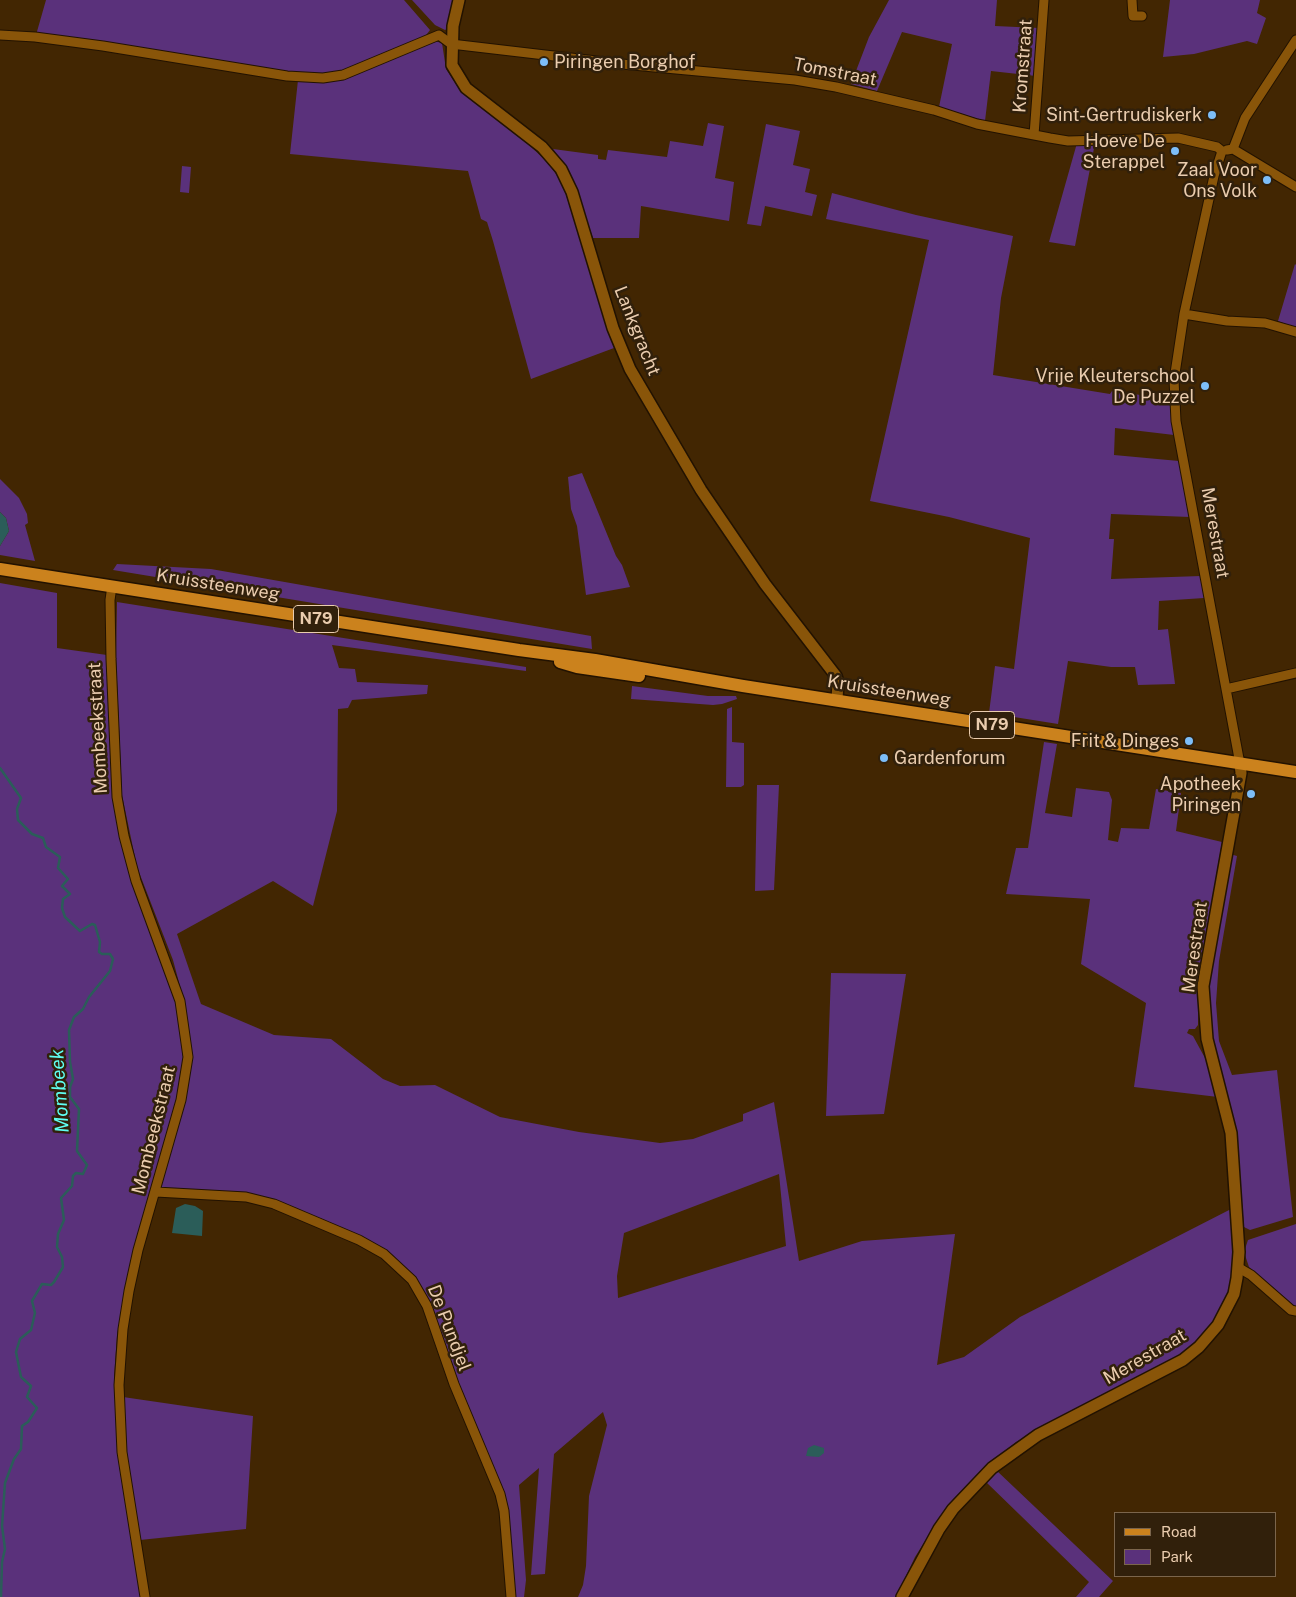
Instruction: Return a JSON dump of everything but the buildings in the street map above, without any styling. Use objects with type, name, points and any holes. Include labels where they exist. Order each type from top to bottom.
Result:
[{"type":"main road","name":"Kruissteenweg","points":[[0,569],[519,650],[595,660],[743,686],[1296,772]]},
{"type":"street","name":"Lankgracht","points":[[459,0],[451,44],[452,65],[466,88],[542,147],[561,169],[572,192],[613,328],[630,369],[701,490],[765,584],[836,676],[837,700]]},
{"type":"street","name":"Kromstraat","points":[[1034,135],[1044,0]]},
{"type":"street","points":[[1132,0],[1133,16],[1142,16]]},
{"type":"street","points":[[0,35],[84,43],[312,78],[342,75],[439,35],[451,44]]},
{"type":"street","points":[[1233,149],[1245,118],[1296,40]]},
{"type":"street","name":"Tomstraat","points":[[451,44],[804,81],[926,108],[977,124],[1068,141],[1178,138],[1218,147],[1222,151]]},
{"type":"street","points":[[1222,151],[1233,149],[1296,187]]},
{"type":"street","name":"Merestraat","points":[[902,1597],[938,1528],[985,1474],[1025,1443],[1166,1370],[1199,1347],[1218,1326],[1234,1294],[1238,1268],[1231,1133],[1207,1039],[1203,986],[1241,772],[1176,421],[1174,380],[1184,314],[1214,176],[1222,151]]},
{"type":"street","points":[[1184,314],[1227,321],[1265,323],[1296,332]]},
{"type":"street","name":"Mombeekstraat","points":[[112,586],[110,600],[111,650],[117,797],[124,836],[136,881],[180,1001],[188,1057],[181,1100],[138,1250],[129,1290],[119,1385],[122,1452],[145,1597]]},
{"type":"street","points":[[1226,689],[1296,672]]},
{"type":"street","name":"De Pundjel","points":[[156,1192],[246,1198],[274,1204],[365,1243],[384,1254],[412,1280],[427,1306],[454,1384],[500,1494],[504,1510],[511,1597]]},
{"type":"street","points":[[1238,1268],[1251,1275],[1291,1310],[1296,1311]]},
{"type":"green space","points":[[46,0],[404,0],[430,30],[423,39],[342,72],[308,75],[36,35]]},
{"type":"green space","points":[[412,0],[456,0],[449,28],[445,30],[435,25]]},
{"type":"green space","points":[[889,0],[997,0],[995,26],[1039,28],[1036,76],[991,71],[985,121],[939,107],[952,44],[902,32],[877,91],[851,84],[869,37]]},
{"type":"green space","points":[[1170,0],[1260,0],[1257,13],[1266,18],[1257,44],[1247,41],[1194,54],[1163,57]]},
{"type":"green space","points":[[434,41],[442,43],[446,69],[458,87],[527,143],[547,162],[562,182],[614,348],[531,379],[493,241],[487,222],[481,219],[468,171],[290,154],[298,80],[323,80]]},
{"type":"green space","points":[[708,123],[724,126],[715,178],[734,182],[729,221],[641,206],[639,238],[593,238],[571,177],[553,149],[598,155],[598,159],[606,160],[608,150],[667,157],[670,141],[703,146]]},
{"type":"green space","points":[[766,124],[800,131],[793,165],[810,169],[805,192],[817,195],[812,216],[765,206],[761,226],[747,224]]},
{"type":"green space","points":[[1077,143],[1095,143],[1075,246],[1049,242]]},
{"type":"green space","points":[[182,166],[191,167],[189,193],[180,192]]},
{"type":"green space","points":[[832,193],[916,215],[1013,236],[1001,298],[993,375],[1110,394],[1112,391],[1169,399],[1174,435],[1115,428],[1114,455],[1179,461],[1190,517],[1111,514],[1109,539],[1114,539],[1111,579],[1201,576],[1204,598],[1159,601],[1158,630],[1168,629],[1175,684],[1138,685],[1135,667],[1111,667],[1068,661],[1058,724],[989,713],[995,666],[1014,669],[1030,538],[949,517],[870,501],[929,240],[826,219]]},
{"type":"green space","points":[[1296,265],[1296,328],[1278,321]]},
{"type":"green space","points":[[582,473],[630,587],[586,595],[577,526],[571,509],[568,477]]},
{"type":"green space","points":[[0,479],[19,498],[27,514],[28,523],[25,525],[35,561],[0,555],[0,546],[9,531],[6,518],[0,512]]},
{"type":"green space","points":[[117,564],[211,569],[591,636],[592,649],[113,570]]},
{"type":"green space","points":[[0,583],[57,593],[57,648],[107,655],[114,800],[176,1001],[181,1024],[183,1059],[180,1087],[172,1123],[133,1252],[117,1335],[114,1377],[119,1465],[141,1597],[0,1597]]},
{"type":"green space","points":[[117,602],[526,667],[526,671],[332,645],[339,668],[355,669],[357,682],[428,685],[427,694],[352,700],[348,708],[338,709],[337,811],[313,906],[273,881],[177,934],[201,1004],[274,1035],[331,1039],[383,1079],[400,1086],[435,1085],[500,1117],[579,1132],[660,1143],[693,1139],[743,1121],[743,1114],[774,1102],[799,1261],[862,1241],[955,1234],[937,1365],[964,1357],[1020,1317],[1233,1208],[1234,1278],[1214,1324],[1196,1343],[1177,1356],[1125,1386],[1016,1442],[980,1472],[948,1505],[915,1557],[896,1597],[578,1597],[583,1585],[586,1566],[589,1496],[607,1425],[603,1412],[554,1454],[545,1574],[531,1575],[539,1468],[519,1485],[526,1580],[524,1597],[514,1597],[509,1519],[504,1496],[467,1410],[421,1287],[355,1234],[289,1206],[163,1190],[161,1187],[179,1120],[190,1043],[185,1005],[173,960],[137,867],[122,795],[116,657]],"holes":[[[779,1174],[786,1246],[618,1298],[617,1276],[624,1233]]]},
{"type":"green space","points":[[632,686],[708,696],[736,696],[737,699],[713,705],[631,699]]},
{"type":"green space","points":[[732,707],[732,742],[744,743],[744,785],[741,787],[726,787],[727,709]]},
{"type":"green space","points":[[1044,742],[1057,744],[1045,813],[1072,817],[1076,788],[1109,792],[1112,800],[1108,840],[1118,842],[1121,828],[1149,829],[1156,789],[1181,793],[1176,831],[1222,842],[1199,975],[1198,1025],[1195,1029],[1189,1029],[1187,1033],[1193,1036],[1211,1069],[1218,1097],[1134,1087],[1146,1003],[1081,964],[1090,899],[1006,894],[1016,848],[1028,848]]},
{"type":"green space","points":[[757,785],[779,785],[774,890],[755,891]]},
{"type":"green space","points":[[1230,854],[1237,856],[1219,961],[1216,1003],[1219,1041],[1232,1075],[1277,1070],[1293,1217],[1250,1230],[1244,1227],[1238,1154],[1232,1115],[1210,1027],[1208,976]]},
{"type":"green space","points":[[831,973],[906,974],[884,1114],[826,1116]]},
{"type":"green space","points":[[1296,1224],[1296,1307],[1249,1267],[1244,1252],[1248,1240]]},
{"type":"green space","points":[[123,1397],[253,1416],[246,1529],[140,1540],[125,1453]]},
{"type":"green space","points":[[996,1470],[1113,1581],[1099,1597],[1076,1597],[1089,1582],[985,1481]]},
{"type":"water","points":[[0,512],[6,518],[9,531],[0,546]]},
{"type":"water","points":[[185,1204],[195,1206],[203,1211],[202,1236],[172,1233],[176,1208]]},
{"type":"water","points":[[814,1445],[824,1448],[824,1453],[819,1457],[806,1456],[808,1448]]},
{"type":"waterway","name":"Mombeek","points":[[0,768],[21,798],[17,809],[18,820],[32,834],[43,838],[46,847],[60,857],[58,868],[68,879],[62,886],[70,894],[63,899],[62,908],[65,917],[80,931],[92,924],[95,925],[100,942],[99,952],[110,954],[113,959],[110,971],[89,997],[83,1009],[74,1017],[69,1030],[70,1062],[73,1079],[70,1087],[70,1097],[79,1109],[77,1151],[87,1165],[83,1174],[76,1173],[73,1176],[72,1186],[61,1198],[64,1220],[58,1234],[57,1247],[62,1257],[63,1267],[51,1285],[42,1284],[32,1301],[35,1313],[31,1330],[20,1339],[16,1352],[21,1377],[31,1386],[27,1397],[37,1408],[28,1422],[22,1426],[21,1449],[14,1459],[5,1483],[2,1526],[5,1549],[2,1562],[1,1597]]},
{"type":"place","name":"Piringen Borghof","points":[[544,62]]},
{"type":"place","name":"Sint-Gertrudiskerk","points":[[1212,115]]},
{"type":"place","name":"Hoeve De Sterappel","points":[[1175,151]]},
{"type":"place","name":"Zaal Voor Ons Volk","points":[[1267,180]]},
{"type":"place","name":"Vrije Kleuterschool De Puzzel","points":[[1205,386]]},
{"type":"place","name":"Frit & Dinges","points":[[1189,741]]},
{"type":"place","name":"Gardenforum","points":[[884,758]]},
{"type":"place","name":"Apotheek Piringen","points":[[1251,794]]}]
